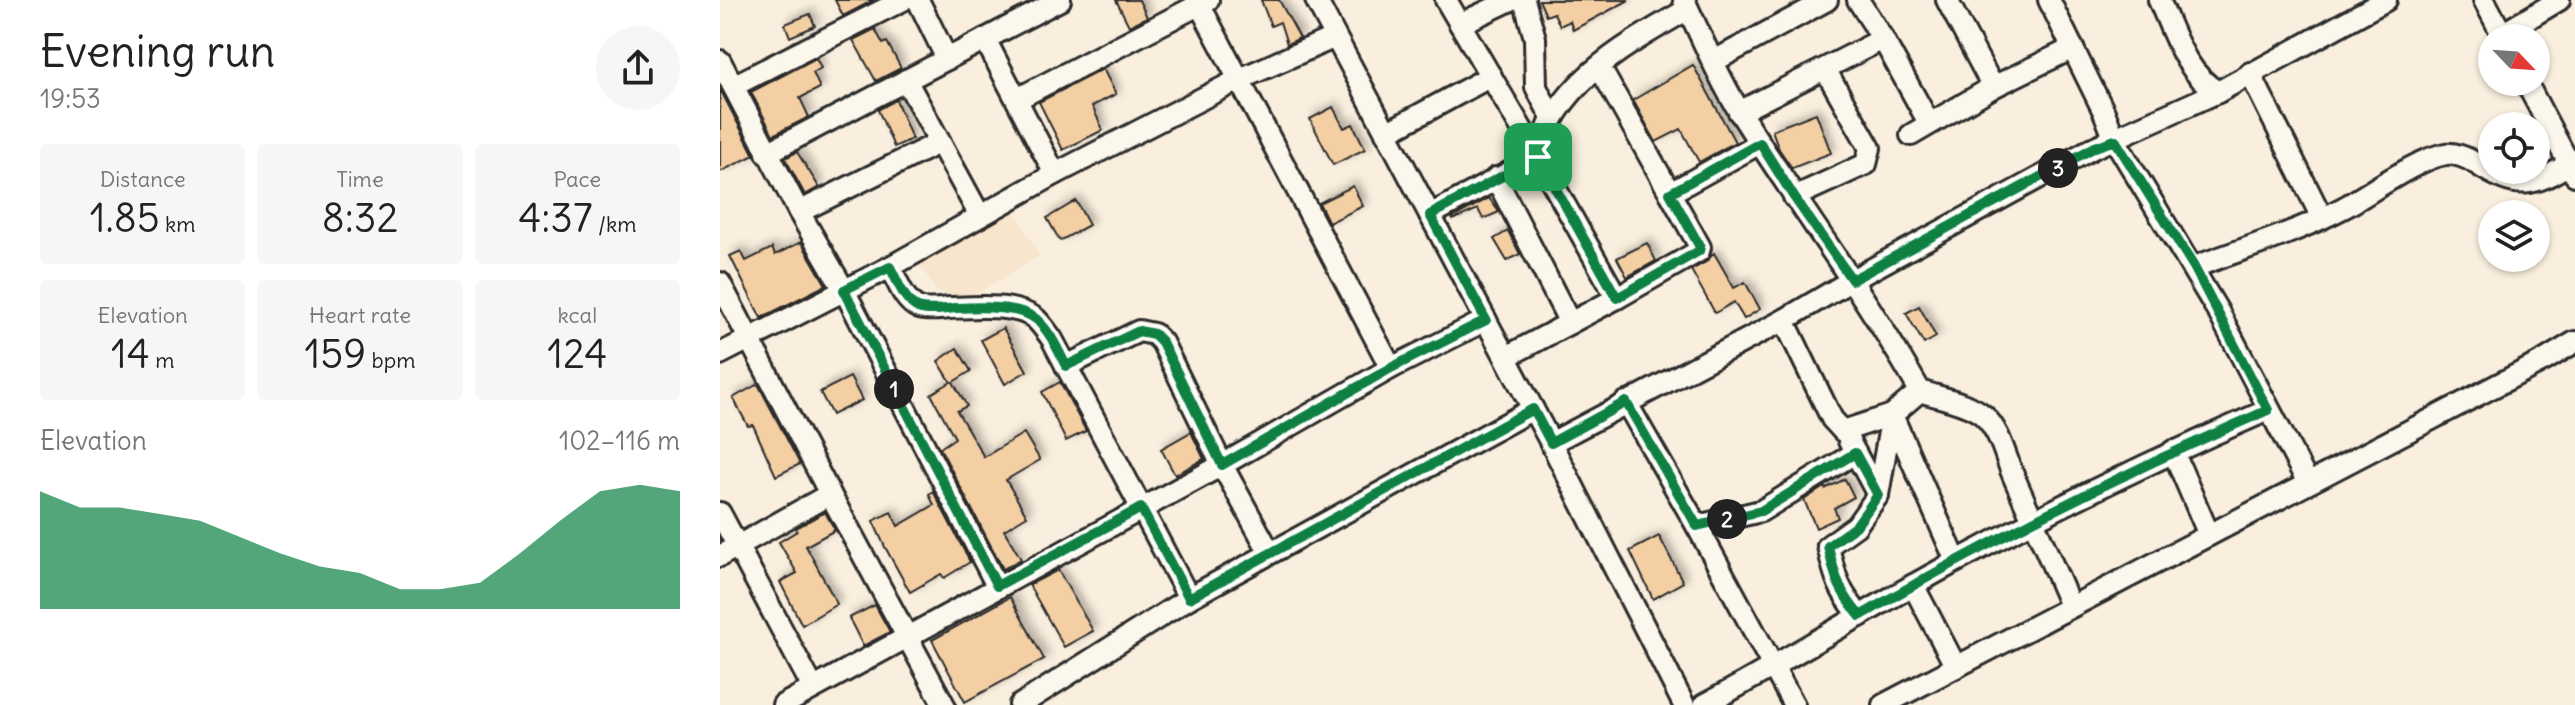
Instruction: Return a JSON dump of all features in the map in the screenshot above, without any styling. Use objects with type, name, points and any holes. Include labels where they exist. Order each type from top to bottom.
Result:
[{"type":"street","points":[[733,86],[903,0]]},
{"type":"street","points":[[918,0],[947,59]]},
{"type":"street","points":[[767,153],[985,39],[1023,8],[1060,0]]},
{"type":"street","points":[[1316,0],[1551,443],[1684,705]]},
{"type":"street","points":[[1446,0],[1617,298]]},
{"type":"street","points":[[1460,24],[1511,0]]},
{"type":"street","points":[[1524,0],[1535,38],[1536,87],[1552,118]]},
{"type":"street","points":[[1714,61],[1827,0]]},
{"type":"street","points":[[1858,0],[1929,123]]},
{"type":"street","points":[[1947,0],[1993,87]]},
{"type":"street","points":[[2049,0],[2115,140],[2194,267],[2308,483]]},
{"type":"street","points":[[2159,0],[2192,70],[2204,84],[2218,92]]},
{"type":"street","points":[[1551,443],[1784,320],[2095,147],[2218,92],[2386,0]]},
{"type":"street","points":[[2484,0],[2497,24]]},
{"type":"street","points":[[2522,24],[2559,0]]},
{"type":"street","points":[[1017,99],[1202,2],[1391,368]]},
{"type":"street","points":[[1538,157],[1543,135],[1570,95],[1632,41],[1686,5],[1739,112],[1852,280],[1920,391],[1970,407],[1983,415],[2006,452],[2070,606]]},
{"type":"street","points":[[720,354],[890,267],[1055,174],[1240,79],[1335,37]]},
{"type":"street","points":[[985,39],[1055,174]]},
{"type":"street","points":[[1739,112],[1883,39]]},
{"type":"street","points":[[1911,135],[1993,87],[2073,48]]},
{"type":"street","points":[[720,61],[767,153],[844,290],[997,586]]},
{"type":"street","points":[[1506,357],[1699,251],[1700,247],[1600,68]]},
{"type":"street","points":[[1794,197],[1866,164],[1869,158],[1870,148],[1825,69]]},
{"type":"street","points":[[2250,73],[2322,218]]},
{"type":"street","points":[[1386,133],[1491,76]]},
{"type":"street","points":[[906,80],[980,216]]},
{"type":"street","points":[[2194,267],[2322,218],[2425,162],[2448,153],[2469,159],[2489,172],[2522,185],[2573,166],[2534,96]]},
{"type":"street","points":[[799,212],[940,142]]},
{"type":"street","points":[[1670,193],[1760,143]]},
{"type":"street","points":[[1430,215],[1538,157]]},
{"type":"street","points":[[1496,178],[1570,323]]},
{"type":"street","points":[[890,267],[903,293],[918,308],[981,306],[1034,317],[1052,339],[1189,598]]},
{"type":"street","points":[[720,283],[944,705]]},
{"type":"street","points":[[783,705],[1222,465],[1391,368],[1486,320]]},
{"type":"street","points":[[1784,320],[1832,419],[1843,431],[1878,495]]},
{"type":"street","points":[[1066,366],[1139,331],[1154,334],[1162,342],[1222,465],[1270,553]]},
{"type":"street","points":[[1883,705],[2575,342]]},
{"type":"street","points":[[1843,431],[1892,415],[1920,391]]},
{"type":"street","points":[[1626,402],[1794,705]]},
{"type":"street","points":[[1020,705],[1189,598],[1533,409]]},
{"type":"street","points":[[1704,705],[2034,519],[2173,451],[2268,410]]},
{"type":"street","points":[[1860,616],[1844,597],[1835,577],[1828,546],[1856,526],[1878,495],[1892,415]]},
{"type":"street","points":[[1892,415],[1956,561]]},
{"type":"street","points":[[2173,451],[2209,535]]},
{"type":"street","points":[[1697,526],[1761,511],[1855,453]]},
{"type":"street","points":[[729,551],[830,494]]},
{"type":"street","points":[[720,513],[729,551],[813,688]]},
{"type":"street","points":[[1913,585],[1956,667]]},
{"type":"shaded area","points":[[1014,209],[1040,256],[969,298],[936,292],[918,261]]},
{"type":"building","points":[[835,0],[874,0],[843,16]]},
{"type":"building","points":[[1116,0],[1139,0],[1147,17],[1129,26]]},
{"type":"building","points":[[1261,0],[1279,0],[1300,38],[1287,44],[1280,22],[1271,26]]},
{"type":"building","points":[[1539,0],[1629,0],[1573,30],[1570,21],[1560,26],[1554,13],[1546,16]]},
{"type":"building","points":[[810,14],[815,26],[790,37],[785,24]]},
{"type":"building","points":[[875,29],[883,44],[887,42],[901,68],[876,81],[853,40]]},
{"type":"building","points":[[816,58],[821,68],[813,73],[820,88],[800,98],[809,117],[773,135],[751,92]]},
{"type":"building","points":[[1693,65],[1735,142],[1699,162],[1681,129],[1656,142],[1633,100]]},
{"type":"building","points":[[1103,69],[1116,94],[1092,106],[1103,130],[1063,150],[1039,102]]},
{"type":"building","points":[[720,89],[754,155],[720,172]]},
{"type":"building","points":[[896,100],[912,139],[894,147],[878,110]]},
{"type":"building","points":[[1333,107],[1344,128],[1353,124],[1365,149],[1333,165],[1310,119]]},
{"type":"building","points":[[1816,113],[1831,153],[1792,168],[1779,149],[1772,130]]},
{"type":"building","points":[[797,152],[819,187],[805,195],[785,158]]},
{"type":"building","points":[[1353,186],[1363,206],[1329,223],[1319,203]]},
{"type":"building","points":[[1489,198],[1499,212],[1483,219],[1478,209],[1453,220],[1452,218]]},
{"type":"building","points":[[1076,201],[1089,225],[1060,241],[1047,218]]},
{"type":"building","points":[[1508,231],[1520,254],[1507,261],[1494,239]]},
{"type":"building","points":[[801,242],[826,285],[761,318],[730,256],[741,251],[746,261],[772,248],[775,255]]},
{"type":"building","points":[[1647,243],[1656,261],[1627,277],[1617,258]]},
{"type":"building","points":[[1714,253],[1734,288],[1745,282],[1760,309],[1744,319],[1734,302],[1715,313],[1691,270],[1706,262]]},
{"type":"building","points":[[1919,306],[1936,337],[1924,344],[1906,313]]},
{"type":"building","points":[[1003,328],[1027,371],[1005,384],[981,340]]},
{"type":"building","points":[[957,348],[971,371],[953,382],[967,406],[957,411],[984,457],[1024,433],[1040,460],[1006,480],[1027,516],[1004,530],[1021,559],[1003,569],[940,448],[955,438],[931,394],[951,382],[938,361]]},
{"type":"building","points":[[850,377],[862,400],[832,415],[820,392]]},
{"type":"building","points":[[1060,382],[1086,431],[1066,441],[1042,392]]},
{"type":"building","points":[[758,384],[800,464],[776,476],[753,425],[748,426],[733,398]]},
{"type":"building","points":[[1191,432],[1204,459],[1175,475],[1161,449]]},
{"type":"building","points":[[1845,479],[1854,497],[1834,508],[1838,518],[1816,528],[1804,500],[1824,487]]},
{"type":"building","points":[[933,491],[970,562],[944,578],[941,574],[910,592],[873,521],[891,512],[898,526],[934,505],[929,494]]},
{"type":"building","points":[[825,512],[835,530],[806,546],[837,604],[802,625],[780,582],[797,573],[779,542],[797,531],[796,528]]},
{"type":"building","points":[[1659,536],[1683,582],[1653,599],[1630,551]]},
{"type":"building","points":[[1058,570],[1093,631],[1064,647],[1029,585]]},
{"type":"building","points":[[1010,597],[1044,659],[965,702],[932,640]]},
{"type":"building","points":[[875,605],[890,632],[863,646],[849,618]]},
{"type":"route","points":[[2115,140],[2194,267],[2268,410],[2173,451],[2034,519],[1860,616],[1844,597],[1835,577],[1828,546],[1856,526],[1878,495],[1855,453],[1761,511],[1697,526],[1626,402],[1551,443],[1533,409],[1189,598],[1141,508],[997,586],[844,290],[890,267],[903,293],[918,308],[981,306],[1034,317],[1052,339],[1066,366],[1139,331],[1154,334],[1162,342],[1222,465],[1391,368],[1486,320],[1430,215],[1538,157],[1617,298],[1699,251],[1700,247],[1670,193],[1760,143],[1852,280],[2095,147],[2115,140]]}]
